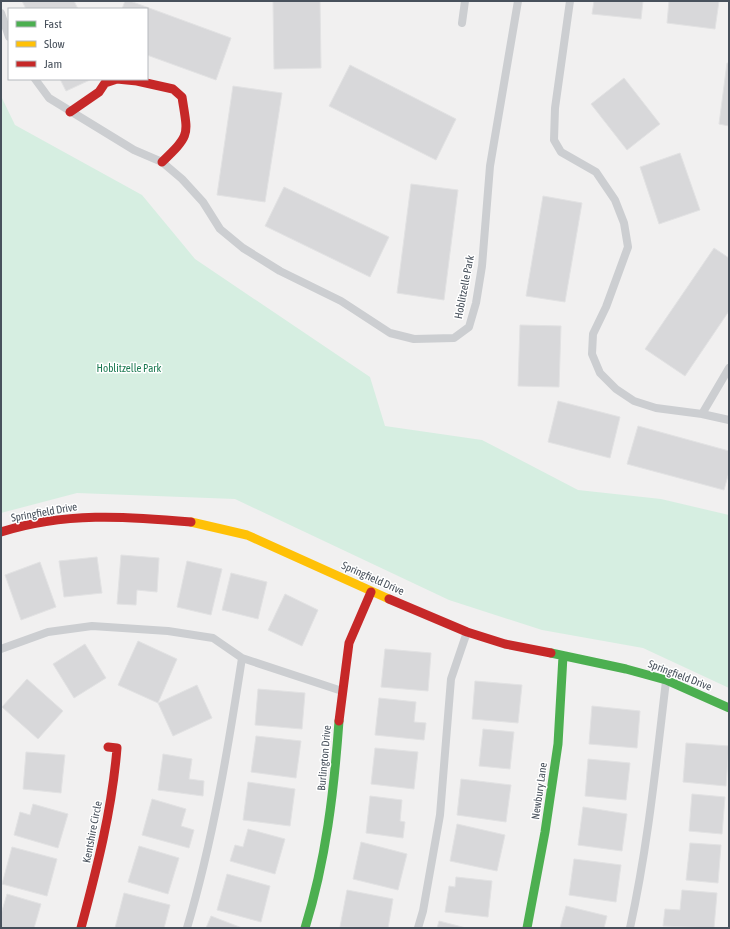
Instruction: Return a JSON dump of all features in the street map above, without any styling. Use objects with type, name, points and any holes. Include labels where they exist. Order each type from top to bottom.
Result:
[{"type":"street","points":[[70,112],[99,92],[105,83],[114,80]]},
{"type":"street","points":[[127,80],[173,89],[182,97],[187,132],[181,144],[162,162]]},
{"type":"street","name":"Springfield Drive","points":[[1,532],[17,527],[76,517],[133,517],[194,522],[247,535],[371,592],[467,632],[505,644],[626,669],[666,680],[729,708]]},
{"type":"street","name":"Burlington Drive","points":[[305,928],[316,892],[333,797],[342,691],[349,642],[371,592]]},
{"type":"street","name":"Newbury Lane","points":[[527,928],[558,744],[563,656]]},
{"type":"street","name":"Kentshire Circle","points":[[81,928],[105,840],[118,748],[108,747]]},
{"type":"lane","points":[[462,23],[465,1]]},
{"type":"lane","name":"Hoblitzelle Park","points":[[36,80],[49,98],[70,112],[134,150],[162,162],[182,179],[203,202],[220,229],[243,248],[280,271],[341,301],[390,333],[414,339],[454,338],[469,327],[476,303],[482,266],[490,166],[518,1]]},
{"type":"lane","points":[[570,1],[555,108],[554,140],[561,152],[596,172],[608,189],[615,200],[624,223],[628,247],[606,307],[593,334],[592,354],[600,373],[616,389],[634,401],[656,408],[702,414],[729,420]]},
{"type":"lane","points":[[1,13],[8,34]]},
{"type":"lane","points":[[702,414],[729,368]]},
{"type":"lane","points":[[1,649],[48,632],[92,626],[168,631],[213,638],[242,658],[342,691]]},
{"type":"lane","points":[[418,928],[423,911],[440,815],[451,679],[467,632]]},
{"type":"lane","points":[[187,928],[205,865],[228,751],[242,658]]},
{"type":"lane","points":[[630,928],[640,884],[653,793],[666,680]]},
{"type":"green space","name":"Hoblitzelle Park","points":[[1,96],[15,125],[142,195],[195,259],[370,377],[385,426],[482,440],[578,490],[661,499],[729,515],[729,688],[643,648],[542,630],[449,600],[235,499],[77,493],[1,513]]},
{"type":"building","points":[[22,1],[74,1],[78,8],[26,8]]},
{"type":"building","points":[[125,1],[130,1],[231,38],[216,80],[148,55],[148,8],[122,8]]},
{"type":"building","points":[[273,1],[320,1],[321,68],[274,69]]},
{"type":"building","points":[[594,1],[643,1],[641,19],[592,14]]},
{"type":"building","points":[[669,1],[719,1],[715,29],[667,23]]},
{"type":"building","points":[[727,63],[729,63],[729,126],[719,124]]},
{"type":"building","points":[[350,65],[456,119],[436,160],[329,106]]},
{"type":"building","points":[[624,78],[660,124],[627,150],[591,104]]},
{"type":"building","points":[[60,80],[90,80],[66,91]]},
{"type":"building","points":[[233,86],[282,93],[265,202],[217,195]]},
{"type":"building","points":[[680,153],[700,210],[659,224],[640,167]]},
{"type":"building","points":[[411,184],[458,190],[444,300],[397,293]]},
{"type":"building","points":[[284,187],[389,237],[370,277],[265,226]]},
{"type":"building","points":[[543,196],[582,203],[565,302],[526,296]]},
{"type":"building","points":[[714,248],[729,258],[729,311],[685,376],[645,349]]},
{"type":"building","points":[[520,325],[561,326],[559,387],[518,386]]},
{"type":"building","points":[[558,401],[620,417],[610,458],[548,442]]},
{"type":"building","points":[[638,426],[729,451],[729,472],[724,490],[627,464]]},
{"type":"building","points":[[121,555],[159,558],[157,592],[137,590],[136,605],[117,604]]},
{"type":"building","points":[[97,557],[102,593],[64,597],[59,561]]},
{"type":"building","points":[[187,561],[222,569],[211,615],[177,607]]},
{"type":"building","points":[[40,562],[56,607],[21,620],[5,575]]},
{"type":"building","points":[[231,573],[267,582],[258,619],[222,610]]},
{"type":"building","points":[[285,594],[318,610],[302,646],[268,630]]},
{"type":"building","points":[[138,641],[177,659],[158,703],[118,685]]},
{"type":"building","points":[[85,644],[106,678],[74,698],[53,664]]},
{"type":"building","points":[[385,649],[431,653],[428,691],[381,687]]},
{"type":"building","points":[[27,679],[63,711],[38,739],[2,707]]},
{"type":"building","points":[[475,681],[522,685],[518,723],[472,719]]},
{"type":"building","points":[[197,685],[212,718],[173,736],[158,703]]},
{"type":"building","points":[[258,689],[305,693],[302,729],[255,725]]},
{"type":"building","points":[[379,698],[416,702],[414,722],[426,723],[424,740],[375,735]]},
{"type":"building","points":[[592,706],[640,711],[637,748],[589,744]]},
{"type":"building","points":[[483,729],[514,732],[510,769],[479,766]]},
{"type":"building","points":[[256,736],[301,741],[296,778],[251,772]]},
{"type":"building","points":[[686,743],[729,746],[726,786],[683,782]]},
{"type":"building","points":[[375,748],[418,752],[414,789],[371,784]]},
{"type":"building","points":[[26,752],[65,755],[61,793],[23,789]]},
{"type":"building","points":[[163,754],[192,759],[189,779],[204,781],[203,796],[158,790]]},
{"type":"building","points":[[588,759],[630,763],[626,800],[585,796]]},
{"type":"building","points":[[461,779],[511,785],[506,822],[457,815]]},
{"type":"building","points":[[248,782],[295,789],[290,826],[243,820]]},
{"type":"building","points":[[692,794],[725,797],[722,834],[689,831]]},
{"type":"building","points":[[370,796],[402,800],[400,821],[405,822],[403,838],[366,833]]},
{"type":"building","points":[[152,799],[186,809],[181,826],[194,830],[189,848],[142,835]]},
{"type":"building","points":[[33,804],[68,814],[58,848],[14,835],[20,812],[30,815]]},
{"type":"building","points":[[583,807],[627,814],[622,851],[578,845]]},
{"type":"building","points":[[457,824],[505,835],[497,871],[450,861]]},
{"type":"building","points":[[248,829],[285,839],[275,874],[230,861],[235,845],[243,847]]},
{"type":"building","points":[[361,842],[407,854],[398,890],[353,879]]},
{"type":"building","points":[[690,843],[721,845],[718,883],[686,880]]},
{"type":"building","points":[[139,846],[179,858],[168,894],[128,882]]},
{"type":"building","points":[[12,847],[57,859],[47,896],[2,884]]},
{"type":"building","points":[[574,859],[621,865],[616,902],[569,895]]},
{"type":"building","points":[[227,874],[270,886],[261,922],[217,910]]},
{"type":"building","points":[[456,877],[492,881],[488,917],[445,912],[449,886],[455,887]]},
{"type":"building","points":[[347,890],[393,899],[388,928],[340,927]]},
{"type":"building","points":[[682,890],[717,893],[714,928],[663,926],[665,909],[680,910]]},
{"type":"building","points":[[124,893],[170,905],[164,928],[115,928]]},
{"type":"building","points":[[7,894],[41,904],[34,928],[1,928],[1,914]]},
{"type":"building","points":[[566,906],[607,916],[604,928],[560,928]]},
{"type":"building","points":[[211,916],[242,928],[206,928]]},
{"type":"building","points":[[439,921],[466,928],[437,928]]},
{"type":"traffic: fast","points":[[551,653],[626,669],[666,680],[729,708]]},
{"type":"traffic: fast","points":[[527,928],[545,832],[558,744],[563,656]]},
{"type":"traffic: fast","points":[[305,928],[324,851],[332,799],[339,721]]},
{"type":"traffic: slow","points":[[191,522],[247,535],[389,599]]},
{"type":"traffic: jam","points":[[70,112],[99,92],[105,83],[114,80]]},
{"type":"traffic: jam","points":[[127,80],[173,89],[182,97],[186,127],[185,134],[178,146],[162,162]]},
{"type":"traffic: jam","points":[[1,532],[48,521],[72,518],[119,517],[191,522]]},
{"type":"traffic: jam","points":[[339,721],[349,643],[371,592]]},
{"type":"traffic: jam","points":[[389,599],[467,632],[505,644],[551,653]]},
{"type":"traffic: jam","points":[[81,928],[98,861],[112,794],[117,748],[108,747]]}]
